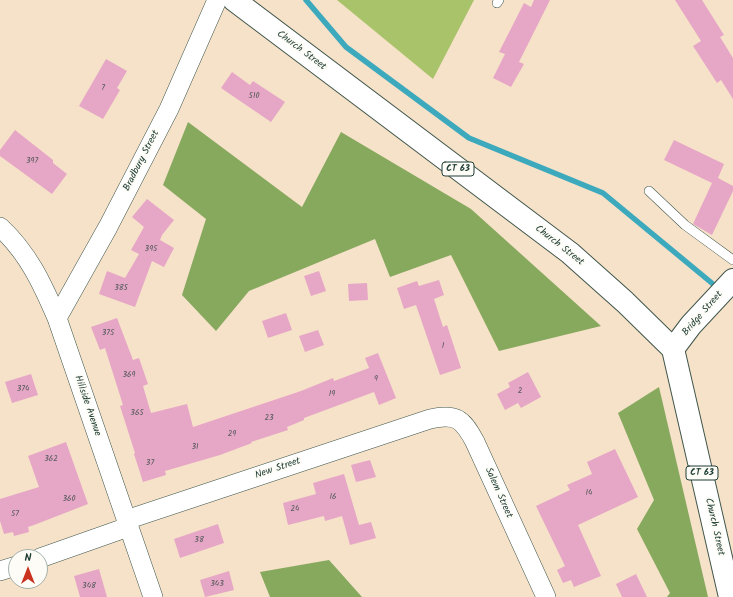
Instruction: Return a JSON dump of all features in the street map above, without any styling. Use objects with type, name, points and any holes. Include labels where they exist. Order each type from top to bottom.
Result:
[{"type":"main road","name":"Church Street","points":[[234,0],[570,253],[626,302],[673,349],[730,597]]},
{"type":"main road","name":"Bridge Street","points":[[673,349],[706,308],[733,280]]},
{"type":"street","name":"Bradbury Street","points":[[57,318],[108,226],[169,109],[217,0]]},
{"type":"street","name":"Hillside Avenue","points":[[0,227],[29,260],[57,318],[153,597]]},
{"type":"street","name":"Salem Street","points":[[430,419],[444,416],[457,418],[467,427],[546,597]]},
{"type":"street","name":"New Street","points":[[48,555],[127,524],[430,419]]},
{"type":"lane","points":[[649,191],[685,225],[733,260]]},
{"type":"green space","points":[[337,0],[474,0],[433,79]]},
{"type":"green space","points":[[188,122],[302,207],[341,132],[471,209],[601,326],[499,351],[451,255],[390,277],[375,239],[249,291],[216,331],[182,295],[206,219],[163,185]]},
{"type":"green space","points":[[659,387],[708,597],[667,597],[670,593],[637,529],[654,500],[618,413]]},
{"type":"green space","points":[[329,560],[362,597],[270,597],[260,572]]},
{"type":"building","points":[[534,0],[550,0],[519,62],[524,64],[511,87],[493,78],[505,54],[499,52],[524,3],[531,7]]},
{"type":"building","points":[[675,0],[702,0],[724,35],[720,37],[733,58],[733,99],[721,80],[717,83],[693,46],[701,41]]},
{"type":"building","points":[[106,59],[127,71],[117,88],[120,90],[103,119],[79,106]]},
{"type":"building","points":[[232,72],[250,85],[253,81],[285,102],[271,122],[221,88]]},
{"type":"building","points":[[15,130],[53,160],[53,163],[67,174],[52,194],[0,156],[0,150]]},
{"type":"building","points":[[674,140],[724,164],[718,178],[733,186],[733,191],[712,235],[693,224],[712,183],[664,160]]},
{"type":"building","points":[[147,199],[174,220],[162,235],[160,240],[174,248],[164,267],[152,261],[135,307],[99,294],[107,271],[125,278],[139,254],[131,250],[144,227],[132,217]]},
{"type":"building","points":[[319,271],[326,291],[311,296],[304,276]]},
{"type":"building","points":[[439,280],[444,295],[434,299],[443,327],[447,325],[461,368],[440,375],[416,305],[404,309],[397,288],[417,281],[419,286]]},
{"type":"building","points":[[367,283],[368,300],[349,301],[348,284]]},
{"type":"building","points":[[286,313],[292,330],[268,338],[262,321]]},
{"type":"building","points":[[117,318],[133,360],[139,358],[148,384],[143,386],[151,413],[187,404],[193,427],[301,391],[333,378],[334,381],[369,368],[365,358],[378,353],[396,398],[379,405],[374,392],[304,418],[304,420],[287,427],[288,430],[251,442],[252,443],[220,455],[165,471],[166,475],[143,482],[120,406],[123,405],[105,348],[100,350],[91,327]]},
{"type":"building","points":[[318,330],[324,345],[305,352],[299,336]]},
{"type":"building","points":[[528,372],[541,397],[521,408],[518,403],[505,410],[497,394],[510,387],[508,383]]},
{"type":"building","points":[[31,374],[38,395],[12,403],[5,382]]},
{"type":"building","points":[[66,442],[88,504],[28,527],[29,532],[14,536],[13,532],[4,534],[0,521],[0,499],[39,487],[28,456]]},
{"type":"building","points":[[615,449],[638,497],[578,525],[601,576],[574,587],[571,580],[563,583],[557,570],[565,566],[536,506],[570,490],[567,485],[592,474],[587,462]]},
{"type":"building","points":[[370,460],[376,477],[356,482],[351,465]]},
{"type":"building","points":[[344,474],[359,525],[371,522],[376,538],[350,545],[342,516],[325,521],[324,516],[288,525],[283,503],[316,494],[313,483]]},
{"type":"building","points":[[218,524],[224,543],[180,558],[174,539]]},
{"type":"building","points":[[99,569],[107,597],[80,597],[74,576]]},
{"type":"building","points":[[229,571],[234,590],[205,597],[200,580]]},
{"type":"building","points":[[636,574],[647,597],[622,597],[616,584]]},
{"type":"waterway","points":[[306,0],[346,47],[469,138],[603,193],[719,289]]}]
